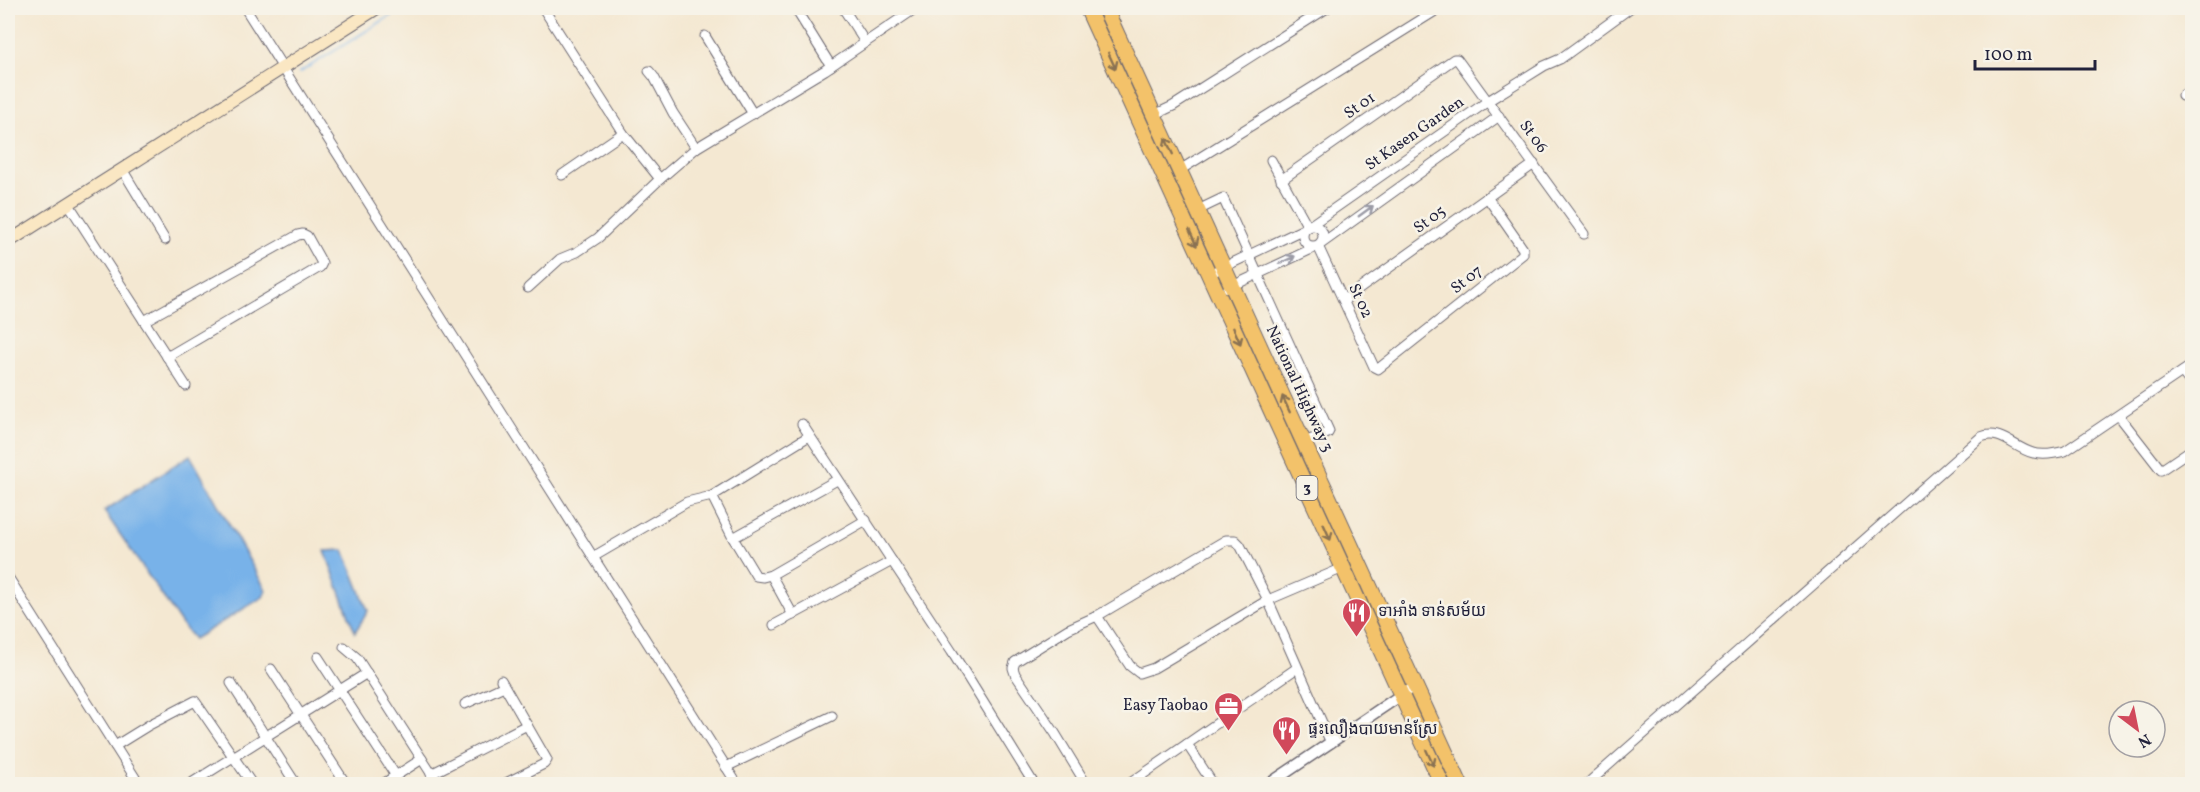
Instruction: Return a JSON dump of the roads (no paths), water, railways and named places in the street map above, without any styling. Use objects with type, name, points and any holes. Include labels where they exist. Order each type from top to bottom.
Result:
[{"type":"highway","name":"National Highway 3","points":[[1087,8],[1442,784]]},
{"type":"highway","name":"National Highway 3","points":[[1105,8],[1460,784]]},
{"type":"main road","points":[[8,242],[377,8]]},
{"type":"street","points":[[244,8],[737,784]]},
{"type":"street","points":[[543,8],[623,133],[660,179]]},
{"type":"street","points":[[795,8],[831,66]]},
{"type":"street","points":[[843,8],[865,42]]},
{"type":"street","points":[[528,288],[560,259],[578,252],[598,238],[696,148],[831,66],[916,8]]},
{"type":"street","points":[[1154,115],[1173,106],[1328,8]]},
{"type":"street","points":[[1180,170],[1440,8]]},
{"type":"street","name":"St Kasen Garden","points":[[1209,274],[1308,227],[1488,101],[1544,66],[1560,59],[1630,8]]},
{"type":"street","points":[[705,36],[753,114]]},
{"type":"street","name":"St 06","points":[[1457,59],[1584,234]]},
{"type":"street","name":"St 01","points":[[1281,180],[1457,59]]},
{"type":"street","points":[[649,71],[696,148]]},
{"type":"street","points":[[2182,96],[2193,88]]},
{"type":"street","name":"St Kasen Garden","points":[[1218,293],[1318,246],[1499,116]]},
{"type":"street","points":[[562,175],[623,133]]},
{"type":"street","points":[[1271,160],[1308,227]]},
{"type":"street","name":"St 05","points":[[1344,300],[1534,164]]},
{"type":"street","points":[[122,169],[165,240]]},
{"type":"street","name":"St 07","points":[[1376,369],[1523,254],[1523,249],[1487,197]]},
{"type":"street","points":[[1198,210],[1223,198],[1259,273],[1329,431],[1328,434],[1304,442]]},
{"type":"street","points":[[68,203],[186,386]]},
{"type":"street","points":[[1316,226],[1323,233],[1323,240],[1318,246],[1308,246],[1304,242],[1302,235],[1308,227],[1316,226]]},
{"type":"street","points":[[144,321],[298,235],[307,236],[322,262],[320,267],[167,357]]},
{"type":"street","name":"St 02","points":[[1318,246],[1376,369]]},
{"type":"street","points":[[1587,784],[1981,437],[1996,435],[2034,454],[2049,455],[2065,451],[2193,365]]},
{"type":"street","points":[[2182,372],[2193,385]]},
{"type":"street","points":[[2119,416],[2161,470],[2193,449]]},
{"type":"street","points":[[802,424],[952,652],[1034,784]]},
{"type":"street","points":[[593,557],[687,502],[712,496],[809,436]]},
{"type":"street","points":[[734,538],[837,480]]},
{"type":"street","points":[[712,496],[756,576],[771,575],[866,520]]},
{"type":"street","points":[[1086,784],[1012,668],[1015,662],[1059,634],[1097,616],[1226,540],[1235,540],[1240,545],[1268,600],[1331,744]]},
{"type":"street","points":[[774,625],[892,561]]},
{"type":"street","points":[[1097,616],[1130,666],[1139,673],[1154,668],[1268,600],[1343,568]]},
{"type":"street","points":[[771,575],[794,615]]},
{"type":"street","points":[[8,577],[139,784]]},
{"type":"street","points":[[344,647],[357,658],[438,784]]},
{"type":"street","points":[[318,657],[396,776]]},
{"type":"street","points":[[1129,784],[1297,668]]},
{"type":"street","points":[[271,669],[346,784]]},
{"type":"street","points":[[190,784],[367,673]]},
{"type":"street","points":[[231,683],[267,736],[293,784]]},
{"type":"street","points":[[465,705],[502,683],[547,760],[546,763],[504,784]]},
{"type":"street","points":[[1269,784],[1331,744],[1400,694],[1415,687]]},
{"type":"street","points":[[115,746],[195,701],[252,784]]},
{"type":"street","points":[[726,767],[832,716]]},
{"type":"street","points":[[431,774],[527,725]]},
{"type":"street","points":[[1187,744],[1212,784]]},
{"type":"street","points":[[383,784],[422,759]]},
{"type":"water","points":[[190,455],[266,590],[263,597],[194,639],[104,511]]},
{"type":"water","points":[[344,550],[368,611],[355,632],[325,551]]},
{"type":"waterway","points":[[299,73],[403,8]]},
{"type":"place","name":"ទាអាំង ទាន់សម័យ","points":[[1357,638]]},
{"type":"place","name":"Easy Taobao","points":[[1229,732]]},
{"type":"place","name":"ផ្ទះលឿងបាយមាន់ស្រែ","points":[[1287,756]]}]
